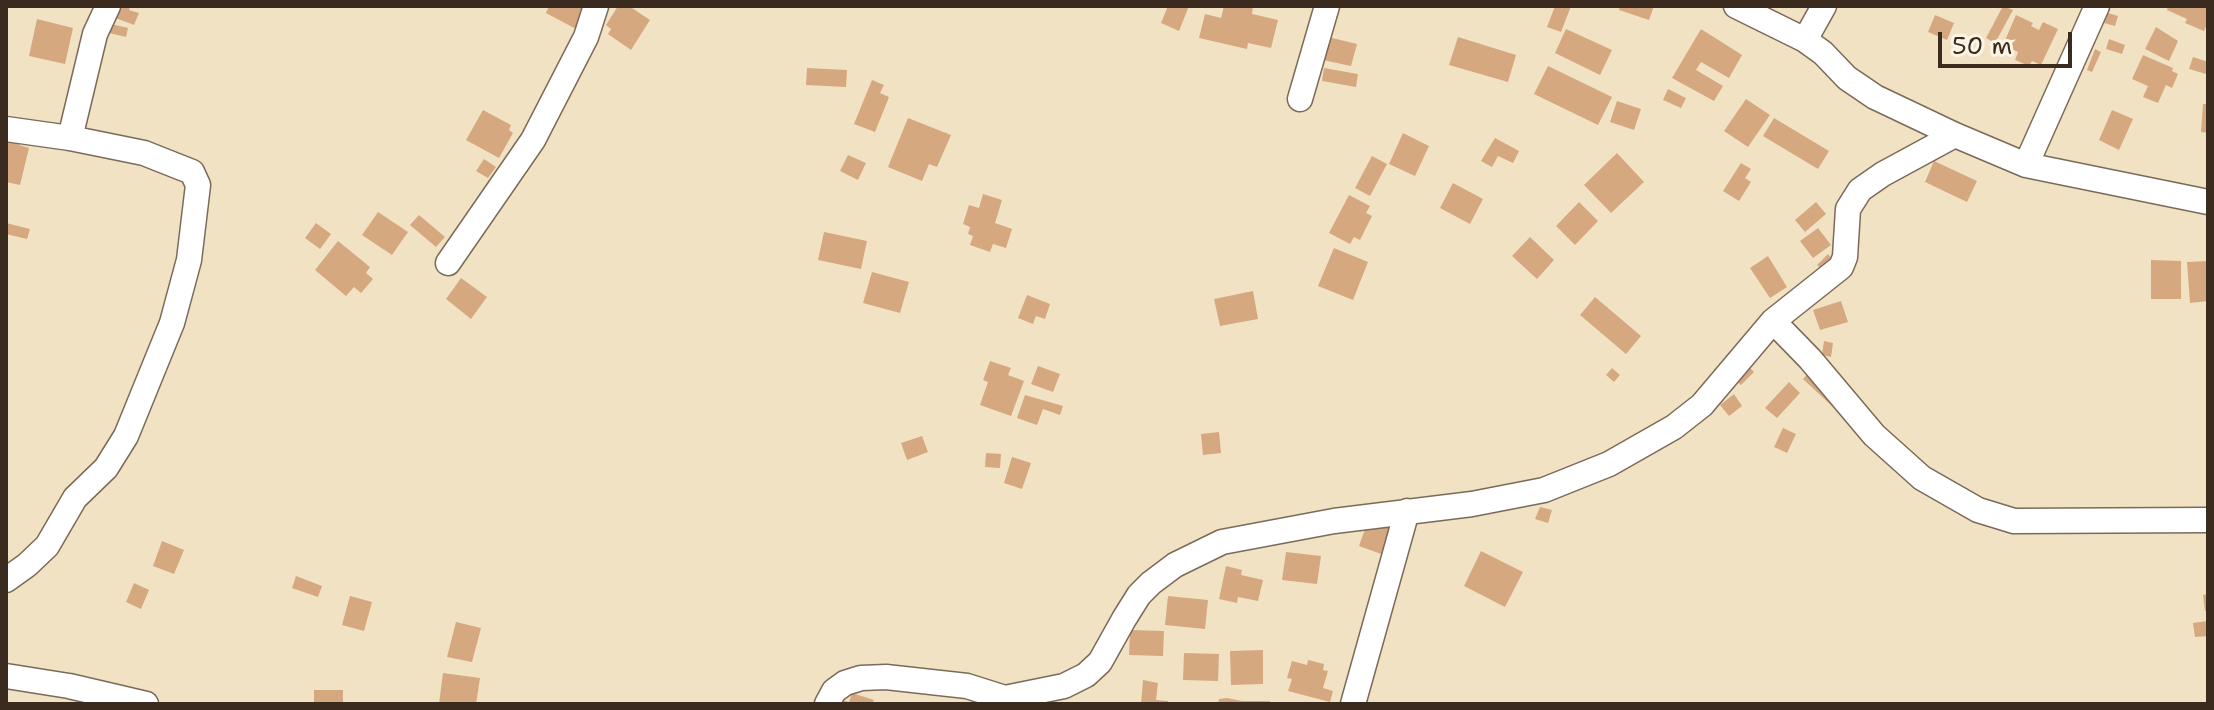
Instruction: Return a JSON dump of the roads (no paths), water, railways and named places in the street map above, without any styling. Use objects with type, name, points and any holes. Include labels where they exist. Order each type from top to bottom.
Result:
[{"type":"street","points":[[70,138],[95,34],[108,6]]},
{"type":"street","points":[[448,263],[533,140],[586,37],[596,6]]},
{"type":"street","points":[[1300,99],[1327,6]]},
{"type":"street","points":[[1736,6],[1805,40],[1823,53],[1847,78],[1875,97],[2026,165],[2208,202]]},
{"type":"street","points":[[1805,40],[1824,6]]},
{"type":"street","points":[[2026,165],[2097,6]]},
{"type":"street","points":[[6,129],[144,153],[192,172],[198,185],[192,245],[172,323],[126,436],[106,468],[75,498],[47,546],[6,580]]},
{"type":"street","points":[[827,704],[834,691],[845,683],[861,678],[886,677],[967,686],[1004,701],[1064,686],[1086,675],[1100,662],[1139,595],[1175,565],[1212,546],[1238,537],[1472,504],[1544,490],[1609,464],[1689,416],[1773,321],[1841,267],[1845,257],[1846,218],[1851,202],[1860,190],[1955,135]]},
{"type":"street","points":[[1773,321],[1810,359],[1874,435],[1922,478],[1978,510],[2014,521],[2208,520]]},
{"type":"street","points":[[1353,704],[1407,511]]},
{"type":"street","points":[[6,676],[69,686],[146,704]]}]
